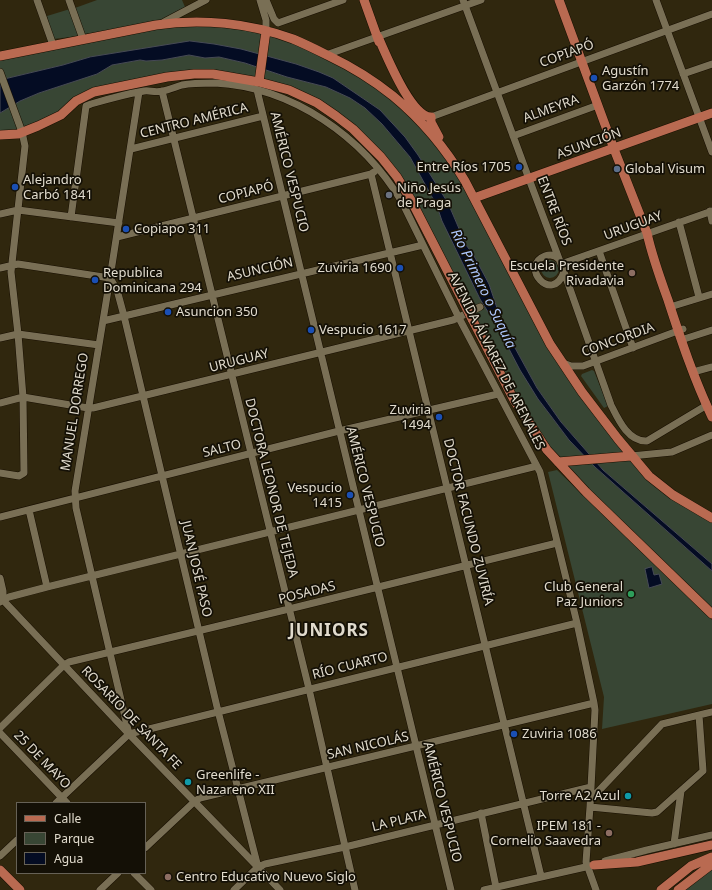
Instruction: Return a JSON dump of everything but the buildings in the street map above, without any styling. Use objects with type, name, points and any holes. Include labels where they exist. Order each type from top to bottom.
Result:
[{"type":"main road","points":[[364,0],[396,88],[452,162]]},
{"type":"main road","points":[[559,0],[614,149],[647,233],[654,245],[680,330],[710,406],[712,417]]},
{"type":"main road","points":[[0,56],[156,25],[181,22],[204,22],[240,26],[265,34],[293,39],[348,65],[382,87],[419,120]]},
{"type":"main road","points":[[259,82],[265,34]]},
{"type":"main road","points":[[378,37],[404,91],[422,114],[431,117],[433,126],[452,162],[474,198],[550,344],[582,392],[629,456],[656,482],[678,498],[712,518]]},
{"type":"main road","points":[[0,135],[57,117],[82,97],[102,89],[167,77],[194,74],[213,74],[259,82],[289,90],[317,103],[353,129],[381,156],[397,177],[411,200],[514,400],[547,450],[561,462],[591,497],[712,614]]},
{"type":"main road","name":"ASUNCIÓN","points":[[474,198],[712,113]]},
{"type":"main road","points":[[561,462],[629,456]]},
{"type":"main road","points":[[590,866],[637,862],[709,846]]},
{"type":"main road","points":[[661,890],[684,871],[698,862],[712,857]]},
{"type":"main road","points":[[678,890],[712,864]]},
{"type":"main road","points":[[0,870],[20,890]]},
{"type":"street","points":[[37,0],[53,45]]},
{"type":"street","points":[[69,0],[83,39]]},
{"type":"street","points":[[156,25],[170,20],[206,0]]},
{"type":"street","points":[[260,0],[265,17],[265,34]]},
{"type":"street","points":[[266,0],[274,21],[280,23],[344,0]]},
{"type":"street","points":[[326,55],[378,37],[464,3],[481,0]]},
{"type":"street","points":[[656,0],[712,152]]},
{"type":"street","name":"ENTRE RÍOS","points":[[464,3],[560,261],[611,405],[618,419],[636,440],[647,441],[710,406]]},
{"type":"street","name":"COPIAPÓ","points":[[431,117],[712,14]]},
{"type":"street","points":[[683,74],[712,64]]},
{"type":"street","points":[[0,72],[21,128],[25,146],[11,265],[18,334],[22,397],[24,473],[19,476],[0,473]]},
{"type":"street","name":"AVENIDA ÁLVAREZ DE ARENALES","points":[[71,216],[85,109],[88,105],[145,90],[162,91],[182,85],[259,82],[329,123],[345,135],[379,169],[402,202],[459,318],[540,472],[577,623],[595,710],[590,807],[590,866],[596,890]]},
{"type":"street","name":"AMÉRICO VESPUCIO","points":[[259,82],[263,116],[282,197],[451,890]]},
{"type":"street","name":"DOCTORA LEONOR DE TEJEDA","points":[[162,91],[309,689],[355,890]]},
{"type":"street","name":"MANUEL DORREGO","points":[[129,734],[92,576],[74,490],[117,237],[139,92]]},
{"type":"street","name":"ALMEYRA","points":[[513,136],[598,105]]},
{"type":"street","name":"CENTRO AMÉRICA","points":[[131,149],[263,116]]},
{"type":"street","name":"COPIAPÓ","points":[[117,237],[371,174],[379,169]]},
{"type":"street","name":"DOCTOR FACUNDO ZUVIRÍA","points":[[371,174],[542,876]]},
{"type":"street","points":[[0,214],[18,210],[119,223]]},
{"type":"street","points":[[711,211],[712,220]]},
{"type":"street","name":"URUGUAY","points":[[564,272],[562,279],[553,284],[543,283],[536,276],[535,267],[540,259],[548,255],[553,255],[560,261],[599,251],[711,211]]},
{"type":"street","points":[[679,222],[699,297]]},
{"type":"street","name":"ASUNCIÓN","points":[[103,321],[423,245]]},
{"type":"street","points":[[599,251],[633,348]]},
{"type":"street","points":[[0,268],[18,264],[110,278]]},
{"type":"street","name":"JUAN JOSÉ PASO","points":[[110,278],[117,290],[124,316],[198,630],[258,867]]},
{"type":"street","points":[[672,306],[712,294]]},
{"type":"street","name":"URUGUAY","points":[[0,403],[22,397],[88,408],[232,375],[410,331],[459,318],[480,307]]},
{"type":"street","name":"CONCORDIA","points":[[561,361],[567,365],[578,367],[596,362],[680,330]]},
{"type":"street","points":[[684,339],[712,330]]},
{"type":"street","points":[[0,338],[18,334],[98,344]]},
{"type":"street","points":[[696,372],[712,367]]},
{"type":"street","name":"SALTO","points":[[0,517],[339,431],[498,394]]},
{"type":"street","points":[[629,456],[672,452],[712,435]]},
{"type":"street","points":[[0,578],[3,591],[1,599],[537,466]]},
{"type":"street","points":[[29,510],[47,587]]},
{"type":"street","name":"POSADAS","points":[[64,666],[69,662],[557,543]]},
{"type":"street","name":"ROSARIO DE SANTA FE","points":[[1,599],[280,890]]},
{"type":"street","name":"RÍO CUARTO","points":[[129,734],[577,623]]},
{"type":"street","points":[[0,728],[64,666]]},
{"type":"street","name":"SAN NICOLÁS","points":[[195,801],[200,798],[594,703]]},
{"type":"street","points":[[591,799],[662,724],[712,712]]},
{"type":"street","points":[[590,807],[655,813],[703,771],[704,767],[699,715]]},
{"type":"street","name":"25 DE MAYO","points":[[0,733],[65,800]]},
{"type":"street","points":[[65,800],[129,734]]},
{"type":"street","name":"LA PLATA","points":[[258,867],[269,863],[345,847],[591,787]]},
{"type":"street","points":[[674,844],[681,791]]},
{"type":"street","points":[[146,847],[195,801]]},
{"type":"street","points":[[481,813],[496,888]]},
{"type":"street","points":[[484,890],[590,866],[631,854],[712,835]]},
{"type":"street","points":[[0,856],[16,841]]},
{"type":"street","points":[[234,890],[258,867]]},
{"type":"street","points":[[100,890],[117,874]]},
{"type":"street","points":[[135,874],[151,890]]},
{"type":"green space","points":[[97,0],[182,0],[185,7],[155,23],[85,34],[75,8]]},
{"type":"green space","points":[[70,9],[79,36],[53,39],[47,16]]},
{"type":"green space","points":[[181,22],[280,35],[382,87],[442,147],[550,344],[641,468],[712,518],[712,564],[603,470],[561,422],[537,388],[503,326],[489,284],[473,254],[466,245],[448,203],[418,155],[380,110],[333,78],[296,64],[254,53],[190,41],[90,57],[0,80],[0,56]]},
{"type":"green space","points":[[189,55],[205,58],[219,57],[245,63],[287,77],[326,87],[350,98],[365,108],[382,124],[410,157],[428,189],[480,299],[538,399],[569,440],[595,467],[712,571],[712,614],[558,462],[514,400],[418,214],[371,146],[302,96],[213,74],[102,89],[38,126],[0,135],[0,113],[20,101],[39,93],[97,74],[112,65],[140,60],[162,60]]},
{"type":"green space","points":[[550,260],[556,263],[559,269],[556,275],[550,278],[544,275],[541,269],[544,263]]},
{"type":"green space","points":[[592,370],[594,371],[608,406],[604,408],[581,376],[582,374]]},
{"type":"green space","name":"Club General Paz Juniors","points":[[557,470],[712,620],[712,704],[602,729],[604,697],[548,472]]},
{"type":"green space","points":[[712,864],[712,890],[678,890]]},
{"type":"water","name":"Río Primero o Suquía","points":[[190,41],[241,49],[319,72],[333,78],[380,110],[405,137],[448,203],[466,245],[473,254],[489,284],[503,326],[537,388],[561,422],[603,470],[712,564],[712,571],[595,467],[569,440],[538,399],[480,299],[442,221],[437,206],[410,157],[382,124],[365,108],[350,98],[326,87],[287,77],[245,63],[219,57],[205,58],[189,55],[162,60],[140,60],[112,65],[97,74],[39,93],[20,101],[0,113],[0,80],[90,57]]},
{"type":"water","points":[[652,567],[654,575],[659,574],[662,584],[649,588],[645,569]]},
{"type":"place","name":"Agustín Garzón 1774","points":[[594,78]]},
{"type":"place","name":"Entre Ríos 1705","points":[[519,167]]},
{"type":"place","name":"Global Visum","points":[[617,169]]},
{"type":"place","name":"Alejandro Carbó 1841","points":[[15,187]]},
{"type":"place","name":"Niño Jesús de Praga","points":[[389,195]]},
{"type":"place","name":"Copiapo 311","points":[[126,229]]},
{"type":"place","name":"Zuviria 1690","points":[[400,268]]},
{"type":"place","name":"Escuela Presidente Rivadavia","points":[[632,273]]},
{"type":"place","name":"Republica Dominicana 294","points":[[95,280]]},
{"type":"place","name":"Asuncion 350","points":[[168,312]]},
{"type":"place","name":"Vespucio 1617","points":[[311,330]]},
{"type":"place","name":"Zuviria 1494","points":[[439,417]]},
{"type":"place","name":"Vespucio 1415","points":[[350,495]]},
{"type":"place","name":"Club General Paz Juniors","points":[[631,594]]},
{"type":"place","name":"Zuviria 1086","points":[[514,734]]},
{"type":"place","name":"Greenlife - Nazareno XII","points":[[188,782]]},
{"type":"place","name":"Torre A2 Azul","points":[[628,796]]},
{"type":"place","name":"IPEM 181 - Cornelio Saavedra","points":[[609,833]]},
{"type":"place","name":"Centro Educativo Nuevo Siglo","points":[[168,877]]},
{"type":"district","name":"JUNIORS","points":[[329,631]]}]
